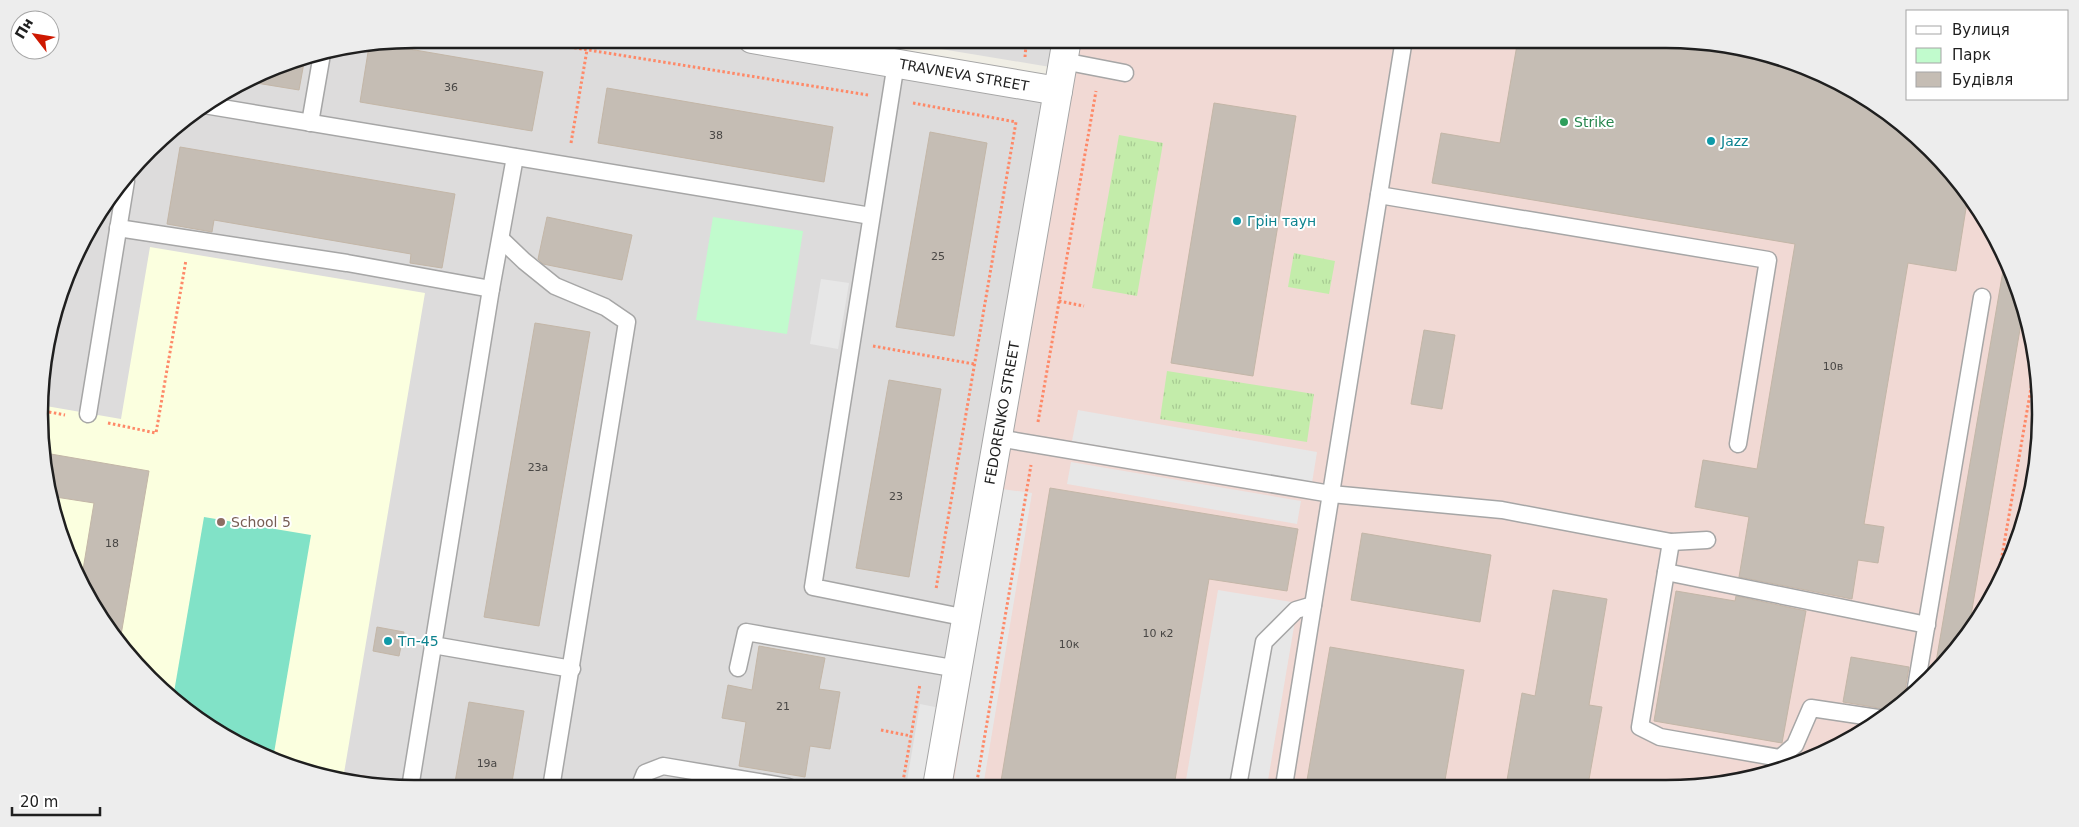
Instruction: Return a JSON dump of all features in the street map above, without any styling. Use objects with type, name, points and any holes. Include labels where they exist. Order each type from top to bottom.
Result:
[{"type":"street","name":"TRAVNEVA STREET","points":[[806,48],[1058,91]]},
{"type":"street","name":"FEDORENKO STREET","points":[[939,780],[1065,50]]},
{"type":"lane","points":[[1285,780],[1402,48]]},
{"type":"lane","points":[[1065,50],[1100,69],[1125,73]]},
{"type":"lane","points":[[310,122],[321,60]]},
{"type":"lane","points":[[896,63],[812,587],[967,618]]},
{"type":"lane","points":[[214,107],[871,216]]},
{"type":"lane","points":[[411,780],[491,289],[515,157]]},
{"type":"lane","points":[[88,414],[125,189]]},
{"type":"lane","points":[[1378,195],[1768,260],[1738,444]]},
{"type":"lane","points":[[118,228],[347,263],[491,289]]},
{"type":"lane","points":[[501,239],[555,286],[605,307],[627,322],[552,780]]},
{"type":"lane","points":[[1918,678],[1982,297]]},
{"type":"lane","points":[[998,438],[1331,494],[1502,510],[1671,542],[1708,540]]},
{"type":"lane","points":[[1671,542],[1640,727],[1660,737],[1780,758],[1795,744],[1810,708],[1870,717]]},
{"type":"lane","points":[[1666,572],[1927,624]]},
{"type":"lane","points":[[1239,780],[1264,642],[1296,610],[1313,605]]},
{"type":"lane","points":[[738,668],[746,632],[958,670]]},
{"type":"lane","points":[[433,645],[572,669]]},
{"type":"lane","points":[[642,780],[645,773],[663,766],[747,780]]},
{"type":"path","points":[[567,166],[587,50]]},
{"type":"path","points":[[977,780],[1100,69]]},
{"type":"path","points":[[107,423],[156,433],[190,240]]},
{"type":"path","points":[[1059,301],[1084,306]]},
{"type":"path","points":[[851,343],[974,364]]},
{"type":"path","points":[[2000,562],[2031,388]]},
{"type":"path","points":[[881,730],[911,736]]},
{"type":"shaded area","points":[[390,48],[733,48],[1044,101],[927,780],[414,780],[366,776],[319,767],[273,752],[252,742],[210,718],[172,689],[138,655],[123,636],[109,617],[85,575],[75,554],[60,508],[48,437],[48,390],[51,366],[60,319],[67,296],[75,273],[97,230],[109,210],[138,172],[172,138],[191,123],[210,109],[252,85],[273,75],[319,60]]},
{"type":"shaded area","points":[[935,48],[1053,48],[1050,67]]},
{"type":"shaded area","points":[[1077,48],[1689,48],[1760,60],[1806,75],[1827,85],[1869,109],[1907,138],[1941,172],[1956,191],[1970,210],[1994,252],[2004,273],[2019,319],[2031,390],[2032,414],[2028,461],[2019,508],[2012,531],[1994,575],[1970,617],[1941,655],[1907,689],[1888,704],[1869,718],[1827,742],[1806,752],[1760,767],[1713,776],[1666,780],[952,780]]},
{"type":"shaded area","name":"School 5","points":[[150,247],[425,293],[344,772],[319,767],[273,752],[210,718],[172,689],[138,655],[109,617],[75,554],[60,508],[48,437],[48,406],[121,419]]},
{"type":"shaded area","points":[[821,279],[849,283],[838,349],[810,344]]},
{"type":"shaded area","points":[[1078,410],[1317,452],[1312,483],[1072,441]]},
{"type":"shaded area","points":[[1071,462],[1301,501],[1297,524],[1067,484]]},
{"type":"shaded area","points":[[1002,489],[1032,493],[984,780],[954,780]]},
{"type":"shaded area","points":[[1218,590],[1298,603],[1268,780],[1186,780]]},
{"type":"shaded area","points":[[920,704],[940,708],[927,780],[907,780]]},
{"type":"green space","points":[[1119,135],[1163,143],[1137,296],[1092,288]]},
{"type":"green space","points":[[713,217],[803,231],[787,334],[696,320]]},
{"type":"green space","points":[[1294,253],[1335,261],[1329,294],[1288,287]]},
{"type":"green space","points":[[1167,371],[1314,394],[1307,442],[1160,419]]},
{"type":"green space","points":[[204,517],[311,535],[274,752],[210,718],[174,691]]},
{"type":"building","points":[[403,48],[543,72],[532,131],[360,102],[368,51]]},
{"type":"building","name":"Jazz","points":[[1516,48],[1689,48],[1760,60],[1806,75],[1827,85],[1869,109],[1907,138],[1941,172],[1956,191],[1967,205],[1956,271],[1908,263],[1864,524],[1884,527],[1878,563],[1858,560],[1852,599],[1739,577],[1749,517],[1695,507],[1703,460],[1757,469],[1795,244],[1432,183],[1441,133],[1500,143]]},
{"type":"building","points":[[304,65],[299,90],[256,83]]},
{"type":"building","points":[[607,88],[833,127],[824,182],[598,143]]},
{"type":"building","name":"Грін таун","points":[[1214,103],[1296,116],[1253,376],[1171,363]]},
{"type":"building","points":[[930,132],[987,143],[954,336],[896,327]]},
{"type":"building","points":[[180,147],[455,194],[442,268],[410,263],[411,254],[214,220],[212,232],[167,224]]},
{"type":"building","points":[[547,217],[632,235],[622,280],[543,264],[538,259]]},
{"type":"building","points":[[2003,271],[2021,326],[1971,615],[1936,660]]},
{"type":"building","points":[[535,323],[590,332],[539,626],[484,617]]},
{"type":"building","points":[[1424,330],[1455,335],[1442,409],[1411,404]]},
{"type":"building","points":[[889,380],[941,389],[909,577],[856,568]]},
{"type":"building","points":[[50,454],[149,471],[121,634],[109,617],[83,571],[94,503],[58,497]]},
{"type":"building","points":[[1050,488],[1298,529],[1287,591],[1209,579],[1175,780],[1001,780]]},
{"type":"building","points":[[1362,533],[1491,555],[1480,622],[1351,600]]},
{"type":"building","points":[[1553,590],[1607,599],[1589,705],[1602,707],[1589,780],[1507,780],[1522,693],[1535,696]]},
{"type":"building","points":[[1676,591],[1735,601],[1736,596],[1806,611],[1782,743],[1654,721]]},
{"type":"building","name":"Тп-45","points":[[377,627],[404,632],[399,656],[373,651]]},
{"type":"building","points":[[759,646],[825,658],[819,689],[840,692],[830,749],[810,746],[805,777],[739,766],[746,722],[722,718],[728,685],[752,690]]},
{"type":"building","points":[[1330,647],[1464,670],[1445,780],[1307,780]]},
{"type":"building","points":[[1851,657],[1909,667],[1905,691],[1881,709],[1843,702]]},
{"type":"building","points":[[469,702],[524,711],[512,780],[455,780]]},
{"type":"place","name":"Strike","points":[[1564,122]]},
{"type":"place","name":"Jazz","points":[[1711,141]]},
{"type":"place","name":"Грін таун","points":[[1237,221]]},
{"type":"place","name":"School 5","points":[[221,522]]},
{"type":"place","name":"Тп-45","points":[[388,641]]}]
